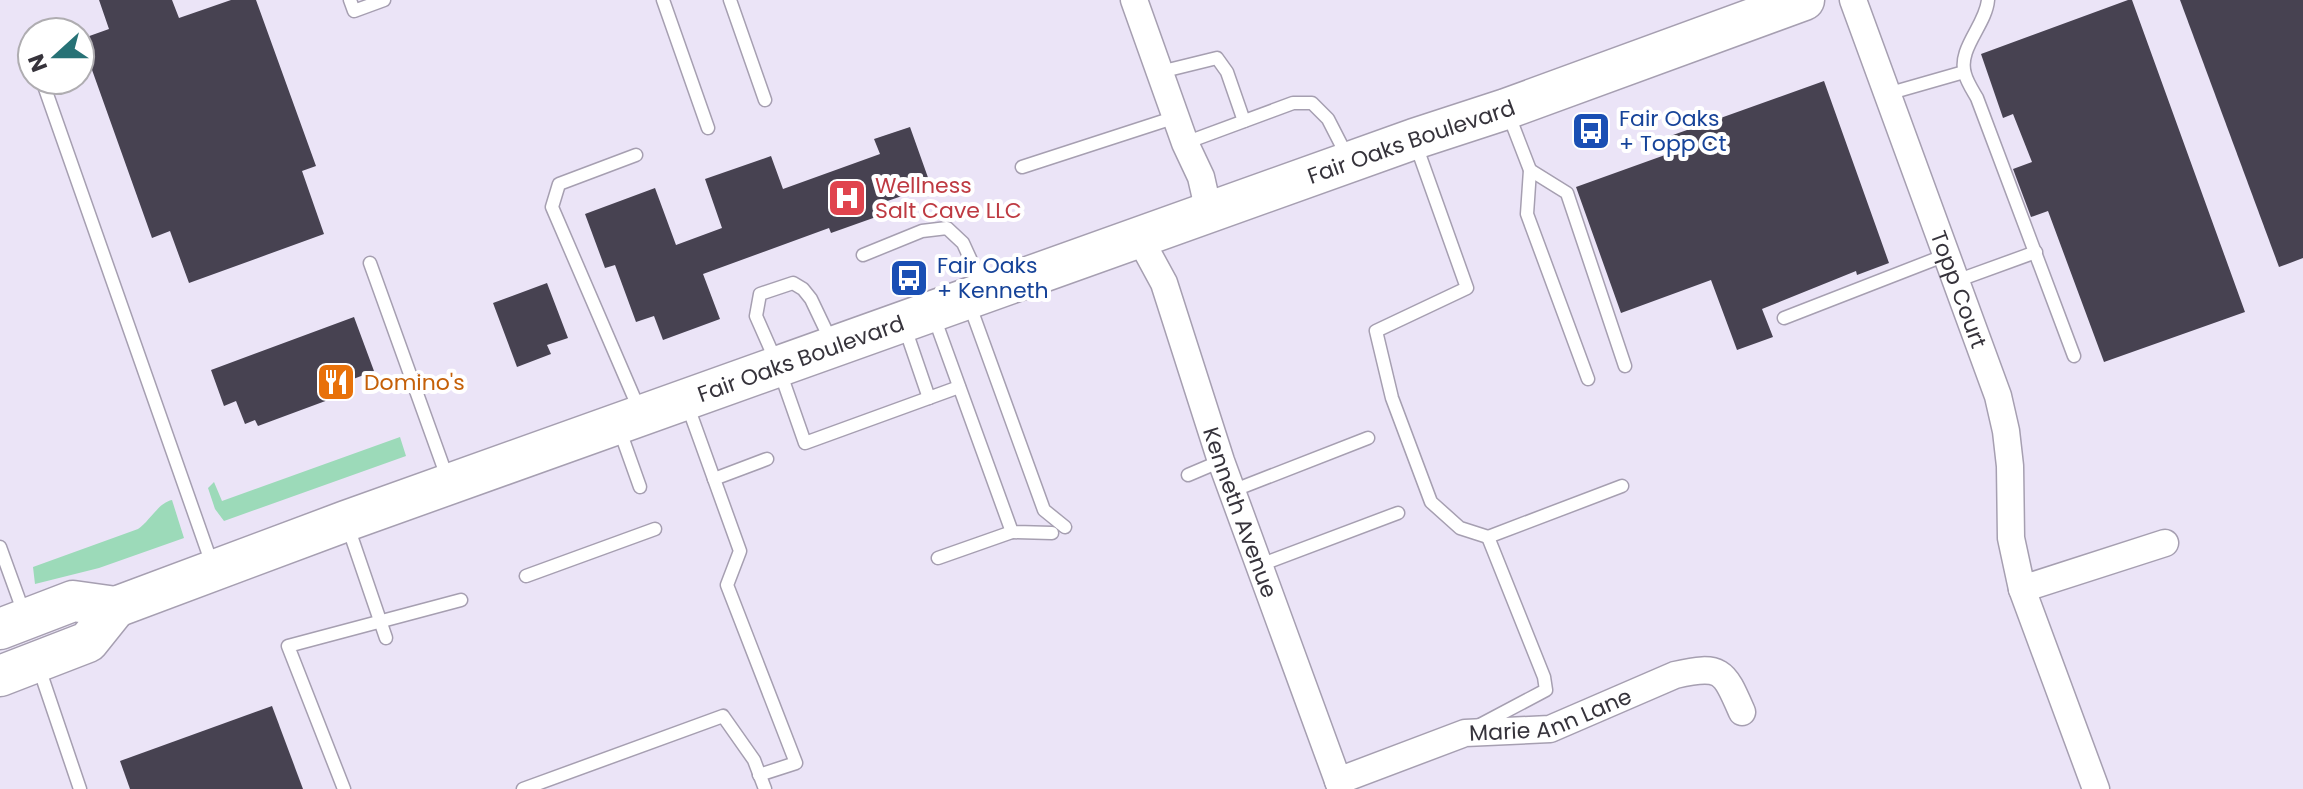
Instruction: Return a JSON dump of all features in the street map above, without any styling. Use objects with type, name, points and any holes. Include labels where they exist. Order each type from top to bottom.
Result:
[{"type":"main road","name":"Fair Oaks Boulevard","points":[[13,624],[73,601],[116,607],[346,521],[1804,0]]},
{"type":"main road","points":[[0,676],[88,642],[116,607]]},
{"type":"street","points":[[1134,0],[1185,143],[1201,177],[1209,212]]},
{"type":"street","name":"Topp Court","points":[[1853,0],[1998,396],[2006,431],[2011,538],[2022,589],[2096,789]]},
{"type":"street","name":"Kenneth Avenue","points":[[1139,237],[1164,283],[1221,461],[1340,785]]},
{"type":"street","points":[[2022,589],[2165,543]]},
{"type":"street","name":"Marie Ann Lane","points":[[1340,785],[1465,733],[1550,729],[1675,675],[1695,671],[1715,671],[1727,677],[1742,712]]},
{"type":"lane","points":[[350,0],[354,11],[384,0]]},
{"type":"lane","points":[[663,0],[708,128]]},
{"type":"lane","points":[[730,0],[765,100]]},
{"type":"lane","points":[[1988,0],[1987,10],[1967,50],[1964,72],[1977,98],[2074,356]]},
{"type":"lane","points":[[1160,72],[1217,58],[1227,72],[1244,121]]},
{"type":"lane","points":[[1887,94],[1964,72]]},
{"type":"lane","points":[[48,96],[215,570]]},
{"type":"lane","points":[[1185,143],[1293,103],[1312,103],[1328,119],[1350,161]]},
{"type":"lane","points":[[1506,109],[1530,170],[1527,214],[1588,379]]},
{"type":"lane","points":[[1022,167],[1176,117]]},
{"type":"lane","points":[[1414,139],[1467,288],[1376,331],[1392,398],[1431,502],[1460,528],[1488,537],[1622,486]]},
{"type":"lane","points":[[636,155],[559,184],[552,207],[629,420],[640,487]]},
{"type":"lane","points":[[1530,170],[1567,193],[1625,366]]},
{"type":"lane","points":[[863,255],[922,231],[947,228],[963,243],[929,398]]},
{"type":"lane","points":[[1956,281],[2036,252]]},
{"type":"lane","points":[[1784,318],[1946,255]]},
{"type":"lane","points":[[370,263],[449,484]]},
{"type":"lane","points":[[834,346],[803,289],[793,283],[760,294],[756,316],[778,366],[805,443],[959,387]]},
{"type":"lane","points":[[947,306],[959,387],[1012,532]]},
{"type":"lane","points":[[947,306],[1044,510],[1065,527]]},
{"type":"lane","points":[[686,399],[740,551],[727,585],[796,763],[759,775]]},
{"type":"lane","points":[[1232,491],[1368,438]]},
{"type":"lane","points":[[714,479],[767,459]]},
{"type":"lane","points":[[1188,475],[1221,461]]},
{"type":"lane","points":[[1260,565],[1398,513]]},
{"type":"lane","points":[[346,521],[386,638]]},
{"type":"lane","points":[[526,576],[655,529]]},
{"type":"lane","points":[[938,558],[1012,532],[1052,533]]},
{"type":"lane","points":[[1465,733],[1546,690],[1544,677],[1488,537]]},
{"type":"lane","points":[[0,547],[13,624]]},
{"type":"lane","points":[[344,789],[288,646],[461,600]]},
{"type":"lane","points":[[37,661],[80,789]]},
{"type":"lane","points":[[523,789],[723,716],[754,760],[765,789]]},
{"type":"green space","points":[[400,437],[406,456],[224,521],[215,509],[208,488],[214,482],[222,501]]},
{"type":"green space","points":[[172,500],[184,538],[99,568],[35,584],[33,567],[138,529],[162,505]]},
{"type":"building","points":[[99,0],[172,0],[179,18],[231,0],[256,0],[316,166],[302,171],[324,234],[189,283],[170,231],[152,238],[96,81],[96,34],[109,29]]},
{"type":"building","points":[[2132,0],[2245,312],[2104,362],[2048,211],[2031,217],[2013,169],[2032,162],[2013,114],[2003,118],[1981,54]]},
{"type":"building","points":[[2180,0],[2303,0],[2303,258],[2279,267]]},
{"type":"building","points":[[1824,81],[1889,263],[1857,275],[1856,271],[1762,309],[1773,337],[1737,350],[1711,280],[1621,313],[1576,187],[1665,155],[1659,140]]},
{"type":"building","points":[[910,127],[931,186],[873,206],[876,217],[831,233],[829,228],[703,274],[720,319],[663,340],[654,316],[636,322],[615,265],[605,268],[585,214],[655,188],[676,245],[722,228],[705,179],[771,156],[783,189],[880,154],[874,139]]},
{"type":"building","points":[[547,283],[568,338],[547,345],[551,354],[517,367],[493,303]]},
{"type":"building","points":[[354,317],[374,371],[343,383],[347,393],[258,426],[255,420],[245,424],[236,401],[224,406],[211,370]]},
{"type":"building","points":[[272,706],[303,789],[130,789],[120,761]]},
{"type":"place","name":"Fair Oaks + Topp Ct","points":[[1591,131]]},
{"type":"place","name":"Wellness Salt Cave LLC","points":[[847,198]]},
{"type":"place","name":"Fair Oaks + Kenneth","points":[[909,278]]},
{"type":"place","name":"Domino's","points":[[336,382]]}]
